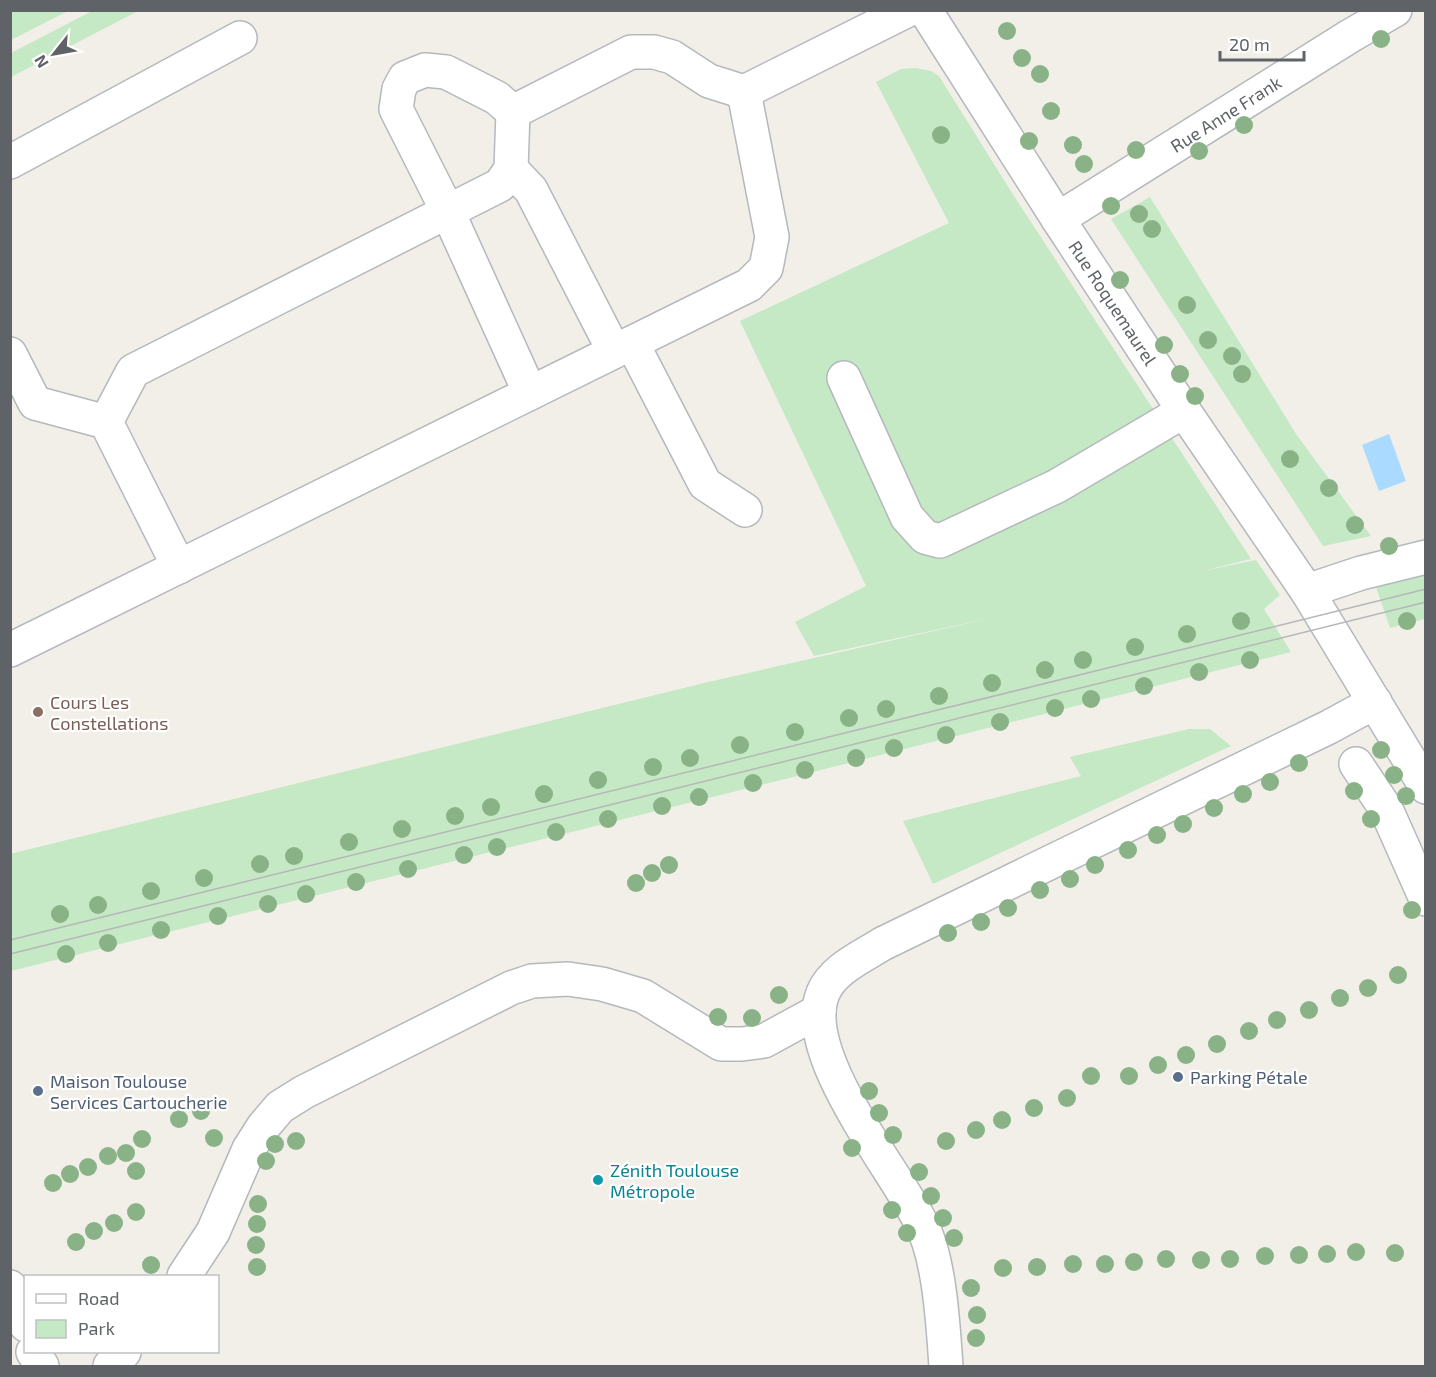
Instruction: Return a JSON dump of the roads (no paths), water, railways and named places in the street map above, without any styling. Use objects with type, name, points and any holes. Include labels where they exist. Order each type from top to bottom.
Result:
[{"type":"street","points":[[513,112],[631,52],[654,52],[672,57],[709,81],[744,92],[908,10]]},
{"type":"street","name":"Rue Roquemaurel","points":[[925,10],[1184,411],[1307,591],[1425,787]]},
{"type":"street","name":"Rue Anne Frank","points":[[1058,219],[1395,10]]},
{"type":"street","points":[[10,162],[240,38]]},
{"type":"street","points":[[513,112],[496,98],[446,72],[425,70],[405,78],[399,89],[396,109],[447,210],[530,393]]},
{"type":"street","points":[[10,650],[749,285],[766,268],[772,237],[744,92]]},
{"type":"street","points":[[106,422],[133,371],[500,185],[511,169],[513,112]]},
{"type":"street","points":[[511,169],[531,190],[705,484],[745,510]]},
{"type":"street","points":[[10,354],[35,403],[106,422],[179,567]]},
{"type":"street","points":[[844,378],[907,517],[926,537],[940,541],[1057,486],[1184,411]]},
{"type":"street","points":[[1307,591],[1361,573],[1425,556]]},
{"type":"street","points":[[945,1354],[929,1241],[895,1176],[853,1112],[824,1047],[819,1029],[819,1011],[823,994],[830,982],[844,968],[882,944],[1329,727],[1375,702]]},
{"type":"street","points":[[1356,764],[1386,809],[1425,899]]},
{"type":"street","points":[[185,1275],[213,1232],[249,1149],[263,1127],[280,1107],[304,1092],[511,988],[532,981],[568,979],[602,984],[643,996],[721,1044],[764,1041],[819,1011]]},
{"type":"street","points":[[10,1287],[24,1320]]},
{"type":"street","points":[[10,1318],[24,1339]]},
{"type":"street","points":[[110,1366],[123,1353]]},
{"type":"water","points":[[1389,434],[1406,481],[1379,491],[1362,445]]},
{"type":"tram line","points":[[10,940],[1426,589]]},
{"type":"tram line","points":[[10,954],[1426,602]]},
{"type":"place","name":"Cours Les Constellations","points":[[38,712]]},
{"type":"place","name":"Parking Pétale","points":[[1178,1077]]},
{"type":"place","name":"Maison Toulouse Services Cartoucherie","points":[[38,1091]]},
{"type":"place","name":"Zénith Toulouse Métropole","points":[[598,1180]]}]
